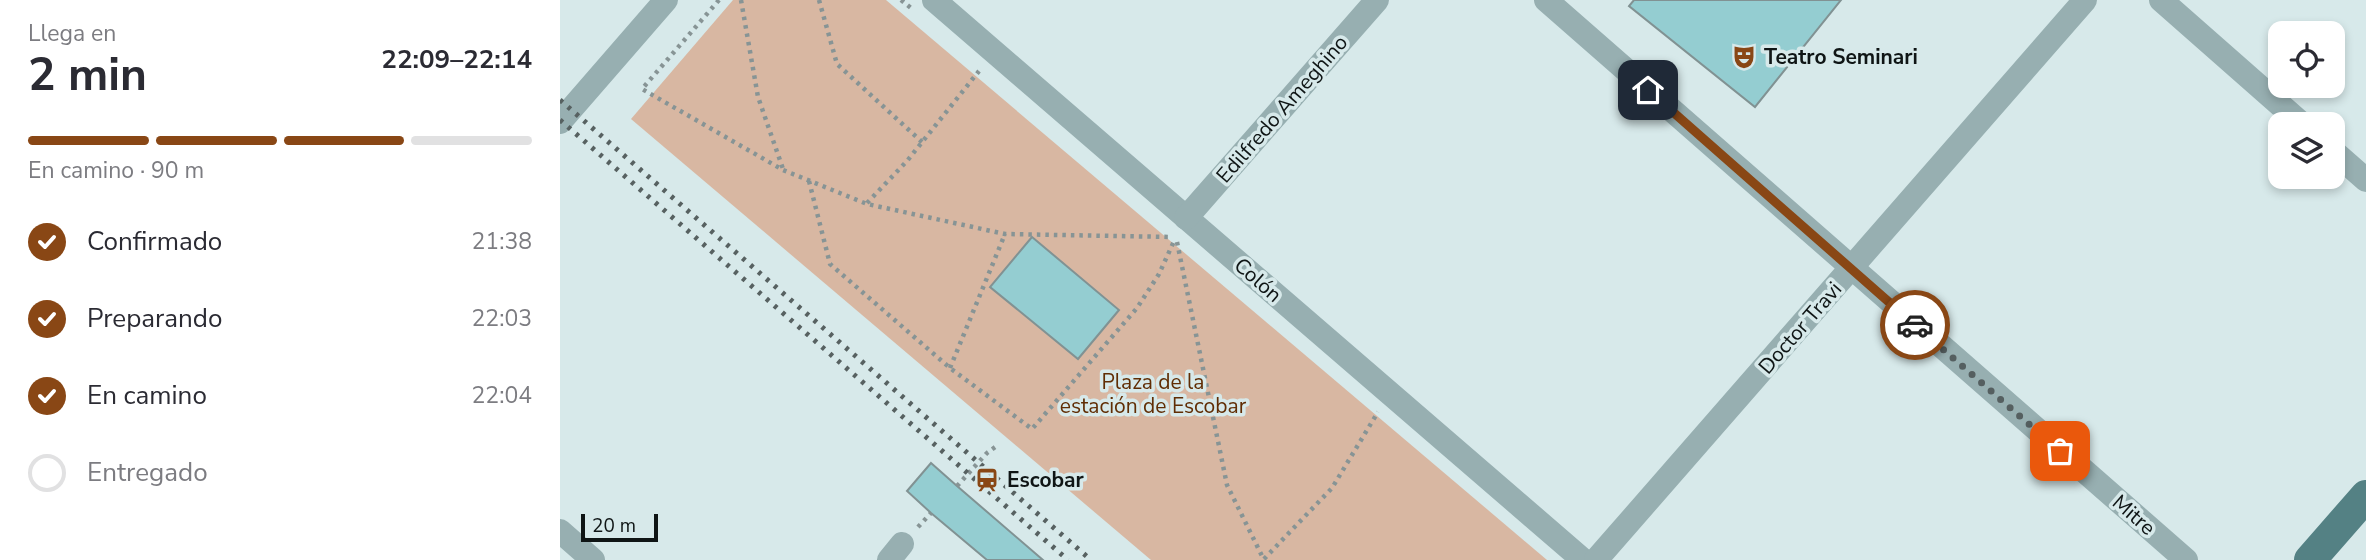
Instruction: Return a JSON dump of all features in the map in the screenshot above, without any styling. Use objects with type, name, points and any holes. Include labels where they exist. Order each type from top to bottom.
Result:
[{"type":"main road","points":[[2310,560],[2366,496]]},
{"type":"street","points":[[560,122],[666,0]]},
{"type":"street","name":"Colón","points":[[934,0],[1181,228],[1583,560]]},
{"type":"street","name":"Edilfredo Ameghino","points":[[1181,228],[1377,0]]},
{"type":"street","name":"Mitre","points":[[1546,0],[2186,560]]},
{"type":"street","name":"Doctor Travi","points":[[1596,560],[2085,0]]},
{"type":"street","points":[[2161,0],[2288,112]]},
{"type":"street","points":[[2345,162],[2366,180]]},
{"type":"street","points":[[560,531],[593,560]]},
{"type":"path","points":[[719,0],[642,89],[783,170],[867,204],[1005,233],[1181,228]]},
{"type":"path","points":[[741,0],[758,97],[783,170]]},
{"type":"path","points":[[819,0],[837,64],[922,142]]},
{"type":"path","points":[[867,204],[908,161],[981,67]]},
{"type":"path","points":[[808,180],[830,264],[950,368],[1032,429],[1137,308],[1159,274],[1181,228]]},
{"type":"path","points":[[1181,228],[1227,485],[1264,560],[1332,488],[1379,410]]},
{"type":"path","points":[[950,368],[1005,233]]},
{"type":"path","points":[[957,486],[987,453],[998,445]]},
{"type":"green space","name":"Plaza de la estación de Escobar","points":[[733,0],[886,0],[1547,560],[1151,560],[631,119]]},
{"type":"building","name":"Teatro Seminari","points":[[1634,0],[1841,0],[1755,107],[1629,6]]},
{"type":"building","points":[[1032,237],[1119,310],[1078,359],[990,287]]},
{"type":"building","points":[[931,463],[1043,560],[987,560],[931,513],[907,491]]},
{"type":"railway","points":[[560,100],[1091,560]]},
{"type":"railway","points":[[560,120],[1068,560]]},
{"type":"way so far","points":[[1915,325],[2060,451]]},
{"type":"place","name":"Teatro Seminari","points":[[1744,57]]},
{"type":"place","name":"Escobar","points":[[987,480]]},
{"type":"route","points":[[1648,90],[1915,325]]}]
